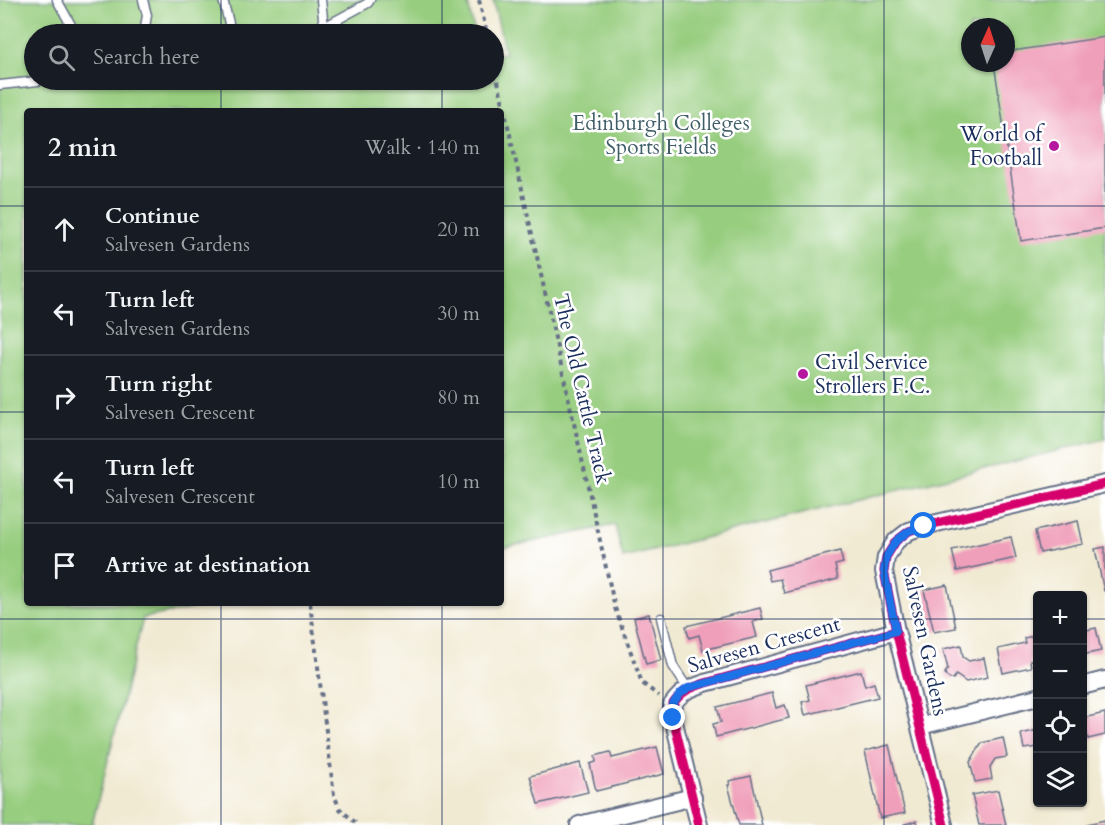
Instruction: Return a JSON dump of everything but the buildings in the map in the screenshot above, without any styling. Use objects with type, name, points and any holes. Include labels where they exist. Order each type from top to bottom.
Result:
[{"type":"street","name":"Salvesen Gardens","points":[[944,825],[896,631],[884,571],[886,557],[896,541],[909,531],[924,526],[1105,484]]},
{"type":"street","name":"Salvesen Crescent","points":[[672,705],[688,688],[896,631]]},
{"type":"street","points":[[1087,685],[1105,680]]},
{"type":"street","points":[[920,726],[1033,698]]},
{"type":"street","points":[[672,705],[673,718],[699,825]]},
{"type":"street","points":[[579,825],[604,822],[693,797]]},
{"type":"lane","points":[[57,0],[70,24]]},
{"type":"lane","points":[[142,0],[147,15],[146,24]]},
{"type":"lane","points":[[223,0],[229,24]]},
{"type":"lane","points":[[321,0],[324,24]]},
{"type":"lane","points":[[330,24],[370,0]]},
{"type":"lane","points":[[0,84],[24,82]]},
{"type":"lane","points":[[661,618],[673,666],[688,688]]},
{"type":"path","points":[[479,0],[485,24]]},
{"type":"path","points":[[310,606],[334,795],[340,809],[358,825]]},
{"type":"green space","name":"Edinburgh Colleges Sports Fields","points":[[0,0],[467,0],[473,24],[24,24],[24,90],[504,90],[504,24],[498,24],[493,0],[1105,0],[1105,439],[623,558],[615,525],[504,547],[504,108],[24,108],[24,606],[204,606],[143,618],[92,825],[0,825]]},
{"type":"cycle path","points":[[944,825],[896,631],[884,571],[886,557],[896,541],[909,531],[1105,484]]},
{"type":"cycle path","points":[[699,825],[673,718],[672,705],[682,693],[705,683],[896,631]]},
{"type":"place","name":"World of Football","points":[[1054,146]]},
{"type":"place","name":"Civil Service Strollers F.C.","points":[[803,374]]},
{"type":"route","points":[[673,718],[672,705],[688,688],[896,631],[884,571],[886,557],[896,541],[909,531],[924,526]]}]
